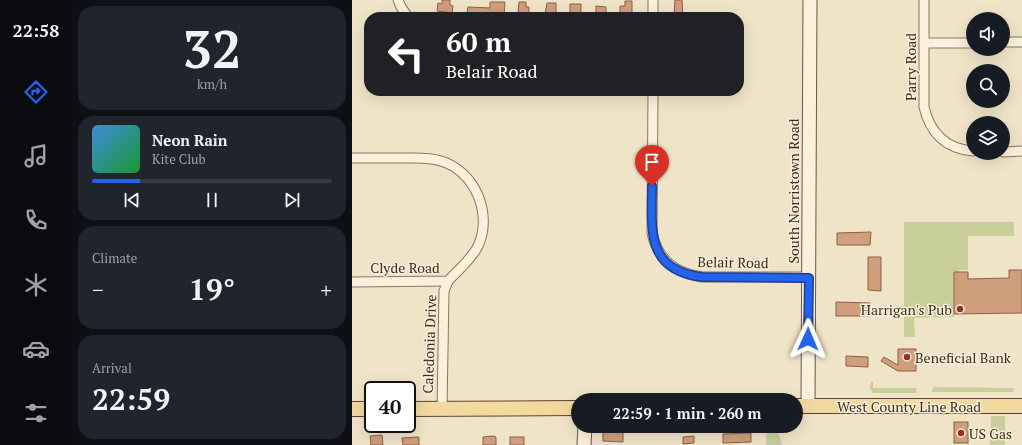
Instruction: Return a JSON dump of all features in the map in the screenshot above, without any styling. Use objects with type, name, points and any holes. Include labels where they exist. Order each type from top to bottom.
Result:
[{"type":"main road","name":"West County Line Road","points":[[803,406],[1022,406]]},
{"type":"main road","points":[[416,409],[571,408]]},
{"type":"main road","points":[[352,409],[364,409]]},
{"type":"street","points":[[398,0],[404,12]]},
{"type":"street","points":[[654,0],[654,12]]},
{"type":"street","name":"South Norristown Road","points":[[803,393],[809,278],[810,0]]},
{"type":"street","name":"Parry Road","points":[[924,0],[924,107],[926,117],[935,133],[943,140],[959,149],[966,150]]},
{"type":"street","points":[[1010,42],[1022,42]]},
{"type":"street","points":[[924,43],[966,43]]},
{"type":"street","name":"Belair Road","points":[[653,96],[652,233],[656,248],[662,257],[675,268],[692,276],[809,278]]},
{"type":"street","points":[[1010,152],[1022,151]]},
{"type":"street","name":"Clyde Road","points":[[352,158],[428,158],[447,163],[461,172],[474,187],[479,197],[483,227],[478,245],[470,257],[448,281],[352,282]]},
{"type":"street","name":"Caledonia Drive","points":[[442,409],[444,291],[448,281]]},
{"type":"street","points":[[584,445],[585,433]]},
{"type":"green space","points":[[904,222],[1014,222],[1014,236],[968,236],[968,270],[959,270],[958,272],[954,273],[954,317],[914,318],[915,337],[904,337]]},
{"type":"green space","points":[[871,382],[873,382],[873,388],[916,388],[917,393],[873,393],[870,388]]},
{"type":"green space","points":[[934,387],[1014,388],[1013,392],[932,392]]},
{"type":"green space","points":[[991,416],[1005,416],[1005,445],[990,445]]},
{"type":"green space","points":[[767,433],[779,433],[782,445],[766,445]]},
{"type":"building","points":[[442,0],[450,0],[450,5],[453,6],[452,12],[437,11],[438,3],[442,4]]},
{"type":"building","points":[[675,0],[682,0],[683,12],[674,12]]},
{"type":"building","points":[[625,1],[632,1],[632,12],[620,12],[620,6],[625,6]]},
{"type":"building","points":[[490,2],[505,2],[504,12],[467,12],[468,7],[490,8]]},
{"type":"building","points":[[519,2],[526,2],[526,7],[529,7],[529,12],[518,12]]},
{"type":"building","points":[[547,3],[556,3],[556,12],[545,12]]},
{"type":"building","points":[[570,4],[581,4],[581,12],[570,12]]},
{"type":"building","points":[[596,6],[606,7],[606,12],[596,12]]},
{"type":"building","points":[[871,232],[870,245],[837,245],[837,233]]},
{"type":"building","points":[[868,257],[881,257],[881,291],[868,290]]},
{"type":"building","points":[[1009,270],[1022,270],[1022,313],[954,314],[954,272],[968,272],[968,279],[1009,278]]},
{"type":"building","points":[[836,302],[870,303],[870,316],[836,316]]},
{"type":"building","name":"Beneficial Bank","points":[[898,349],[916,349],[916,371],[898,371],[881,361],[884,357],[898,365]]},
{"type":"building","points":[[846,356],[868,357],[868,367],[846,366]]},
{"type":"building","points":[[954,422],[968,422],[968,443],[954,443]]},
{"type":"building","points":[[603,433],[623,433],[623,442],[603,441]]},
{"type":"building","points":[[751,433],[751,442],[723,443],[723,434]]},
{"type":"building","points":[[382,435],[383,445],[371,445],[370,436]]},
{"type":"building","points":[[694,436],[694,443],[683,444],[683,437]]},
{"type":"building","points":[[419,437],[419,445],[403,445],[402,438]]},
{"type":"building","points":[[483,437],[496,437],[496,445],[483,445]]},
{"type":"building","points":[[510,437],[524,437],[524,445],[510,445]]},
{"type":"place","name":"Harrigan's Pub","points":[[960,309]]},
{"type":"place","name":"Beneficial Bank","points":[[907,357]]},
{"type":"place","name":"US Gas","points":[[961,433]]},
{"type":"route","points":[[652,186],[652,233],[656,248],[668,264],[692,276],[702,277],[809,278],[808,339]]}]
